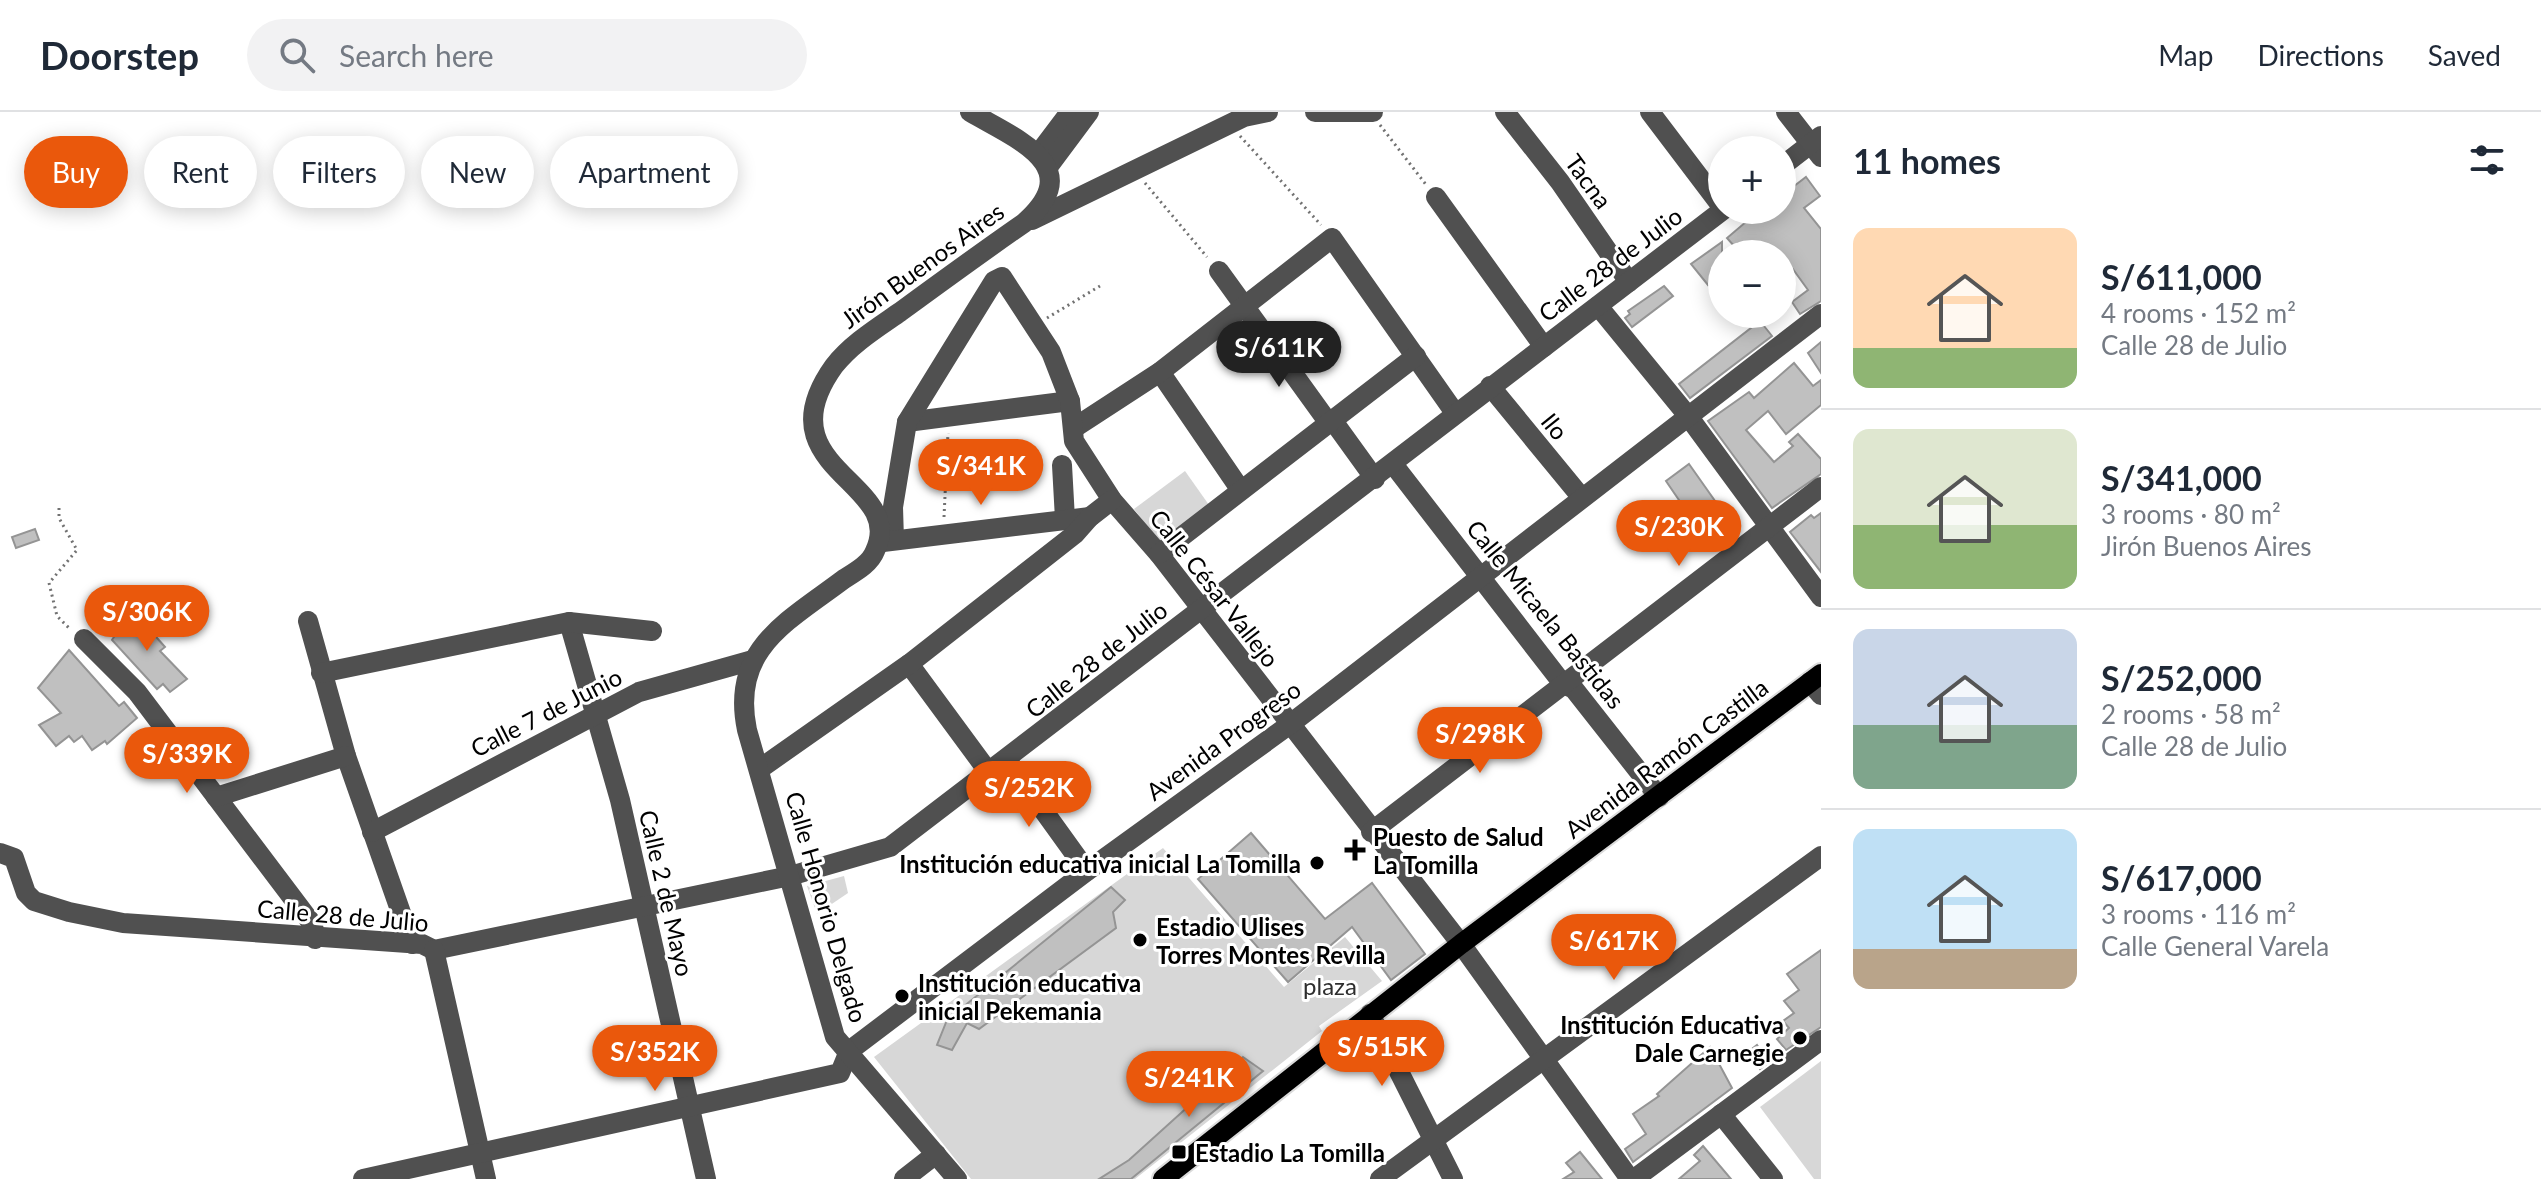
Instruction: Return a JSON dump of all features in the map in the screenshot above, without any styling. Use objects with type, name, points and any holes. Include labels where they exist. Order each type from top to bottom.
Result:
[{"type":"main road","name":"Avenida Ramón Castilla","points":[[1163,1179],[1461,944],[1817,683]]},
{"type":"street","points":[[970,112],[1043,160]]},
{"type":"street","points":[[1043,160],[1070,112]]},
{"type":"street","points":[[1043,160],[1089,112]]},
{"type":"street","points":[[1024,223],[1229,124],[1268,112]]},
{"type":"street","points":[[1315,112],[1372,112]]},
{"type":"street","name":"Tacna","points":[[1505,112],[1560,182],[1629,282]]},
{"type":"street","points":[[1650,112],[1708,189]]},
{"type":"street","points":[[1786,112],[1818,146],[1796,158]]},
{"type":"street","name":"Jirón Buenos Aires","points":[[886,542],[872,507],[816,443],[813,418],[824,384],[855,344],[1024,223],[1045,200],[1050,187],[1043,160]]},
{"type":"street","points":[[1436,197],[1544,347]]},
{"type":"street","name":"Calle 28 de Julio","points":[[0,853],[14,858],[26,893],[34,901],[123,923],[412,944],[434,950],[790,876],[890,847],[990,774],[1708,221]]},
{"type":"street","points":[[1074,428],[1160,372],[1332,238],[1455,413]]},
{"type":"street","points":[[1219,271],[1247,305],[1328,422],[1336,425],[1375,479]]},
{"type":"street","name":"Calle César Vallejo","points":[[907,422],[994,281],[1002,277],[1051,352],[1070,401],[1074,441],[1112,500],[1159,554],[1371,832],[1461,944],[1632,1179]]},
{"type":"street","points":[[1598,306],[1688,416],[1821,597]]},
{"type":"street","name":"Avenida Progreso","points":[[363,1179],[840,1073],[849,1051],[1087,871],[1289,725],[1821,314]]},
{"type":"street","points":[[1159,554],[1416,356]]},
{"type":"street","points":[[1160,372],[1240,489]]},
{"type":"street","name":"Ilo","points":[[1490,386],[1582,498]]},
{"type":"street","points":[[753,660],[778,629],[870,559],[886,542],[907,422],[1070,401]]},
{"type":"street","name":"Calle Micaela Bastidas","points":[[1393,464],[1563,684],[1574,689],[1659,797]]},
{"type":"street","points":[[1062,465],[1065,519]]},
{"type":"street","points":[[1371,832],[1821,487]]},
{"type":"street","points":[[761,768],[909,664],[1075,534],[1112,500]]},
{"type":"street","points":[[886,542],[1090,517]]},
{"type":"street","points":[[308,621],[346,756],[412,944]]},
{"type":"street","points":[[321,673],[569,622],[652,631]]},
{"type":"street","name":"Calle 2 de Mayo","points":[[569,622],[620,800],[706,1179]]},
{"type":"street","points":[[84,639],[137,692],[313,925],[315,939]]},
{"type":"street","name":"Calle 7 de Junio","points":[[372,832],[639,692],[753,660]]},
{"type":"street","name":"Calle Honorio Delgado","points":[[753,660],[742,698],[747,730],[761,768],[832,1029],[957,1179]]},
{"type":"street","points":[[909,664],[990,774]]},
{"type":"street","points":[[216,797],[346,756]]},
{"type":"street","points":[[1007,760],[1087,871]]},
{"type":"street","points":[[1380,1179],[1821,856]]},
{"type":"street","points":[[434,950],[486,1179]]},
{"type":"street","points":[[1370,1014],[1453,1179]]},
{"type":"street","points":[[1632,1179],[1821,1040]]},
{"type":"street","points":[[1721,1114],[1773,1179]]},
{"type":"street","points":[[904,1179],[936,1154]]},
{"type":"path","points":[[1372,112],[1436,197]]},
{"type":"path","points":[[1229,124],[1332,238]]},
{"type":"path","points":[[1135,171],[1219,271]]},
{"type":"path","points":[[1034,326],[1100,286]]},
{"type":"path","points":[[944,533],[947,417]]},
{"type":"path","points":[[59,508],[59,518],[77,550],[49,583],[57,616],[84,639]]},
{"type":"green space","points":[[1185,471],[1209,505],[1159,542],[1134,509]]},
{"type":"green space","name":"Estadio Ulises Torres Montes Revilla","points":[[1163,848],[1284,987],[1345,937],[1382,981],[1319,1026],[1322,1031],[1135,1179],[971,1179],[874,1057]]},
{"type":"green space","points":[[844,876],[848,893],[817,914],[807,886]]},
{"type":"green space","points":[[1821,1061],[1821,1179],[1814,1179],[1760,1107]]},
{"type":"building","points":[[1806,177],[1820,196],[1804,208],[1821,229],[1821,301],[1800,314],[1796,299],[1808,290],[1796,273],[1796,240],[1727,238],[1744,224],[1796,224],[1796,185]]},
{"type":"building","points":[[1708,252],[1708,285],[1691,264]]},
{"type":"building","points":[[1664,286],[1673,296],[1632,327],[1625,318],[1630,314],[1628,311]]},
{"type":"building","points":[[1751,328],[1766,328],[1772,336],[1690,398],[1679,384]]},
{"type":"building","points":[[1821,342],[1821,373],[1808,353]]},
{"type":"building","points":[[1794,363],[1813,386],[1821,380],[1821,405],[1786,434],[1768,411],[1746,430],[1774,462],[1793,446],[1789,442],[1798,434],[1821,459],[1821,474],[1772,508],[1708,421],[1749,392],[1754,398]]},
{"type":"building","points":[[1689,464],[1720,508],[1696,525],[1666,481]]},
{"type":"building","points":[[1821,513],[1821,572],[1790,532],[1811,515],[1814,518]]},
{"type":"building","points":[[35,529],[39,540],[16,548],[12,537]]},
{"type":"building","points":[[133,611],[165,647],[160,651],[187,679],[170,692],[163,684],[157,689],[112,640],[120,628],[116,624]]},
{"type":"building","points":[[69,650],[119,706],[124,702],[137,718],[107,744],[105,741],[92,750],[82,736],[74,742],[69,736],[56,746],[39,725],[61,713],[38,688]]},
{"type":"building","points":[[1251,833],[1325,919],[1372,883],[1425,954],[1391,980],[1352,927],[1288,982],[1198,879]]},
{"type":"building","points":[[1111,887],[1125,900],[1113,912],[1116,928],[979,1029],[967,1023],[952,1050],[937,1045],[947,1020]]},
{"type":"building","points":[[1821,950],[1821,1027],[1786,1050],[1777,1039],[1789,1028],[1783,1021],[1794,1013],[1784,1001],[1799,990],[1787,974]]},
{"type":"building","points":[[1757,1045],[1769,1062],[1760,1069],[1748,1052]]},
{"type":"building","points":[[1710,1047],[1732,1088],[1633,1162],[1625,1149],[1646,1134],[1633,1114],[1659,1096],[1657,1094]]},
{"type":"building","points":[[1243,1057],[1263,1071],[1131,1179],[1099,1179],[1129,1160]]},
{"type":"building","points":[[1703,1146],[1731,1179],[1679,1179],[1700,1161],[1694,1155]]},
{"type":"building","points":[[1580,1152],[1602,1179],[1563,1179],[1574,1172],[1566,1163]]},
{"type":"place","name":"Puesto de Salud La Tomilla","points":[[1355,850]]},
{"type":"place","name":"Institución educativa inicial La Tomilla","points":[[1317,863]]},
{"type":"place","name":"Estadio Ulises Torres Montes Revilla","points":[[1140,940]]},
{"type":"place","name":"Institución educativa inicial Pekemania","points":[[902,996]]},
{"type":"place","name":"Institución Educativa Dale Carnegie","points":[[1800,1038]]},
{"type":"place","name":"Estadio La Tomilla","points":[[1179,1152]]},
{"type":"park label","name":"plaza","points":[[1330,985]]}]
